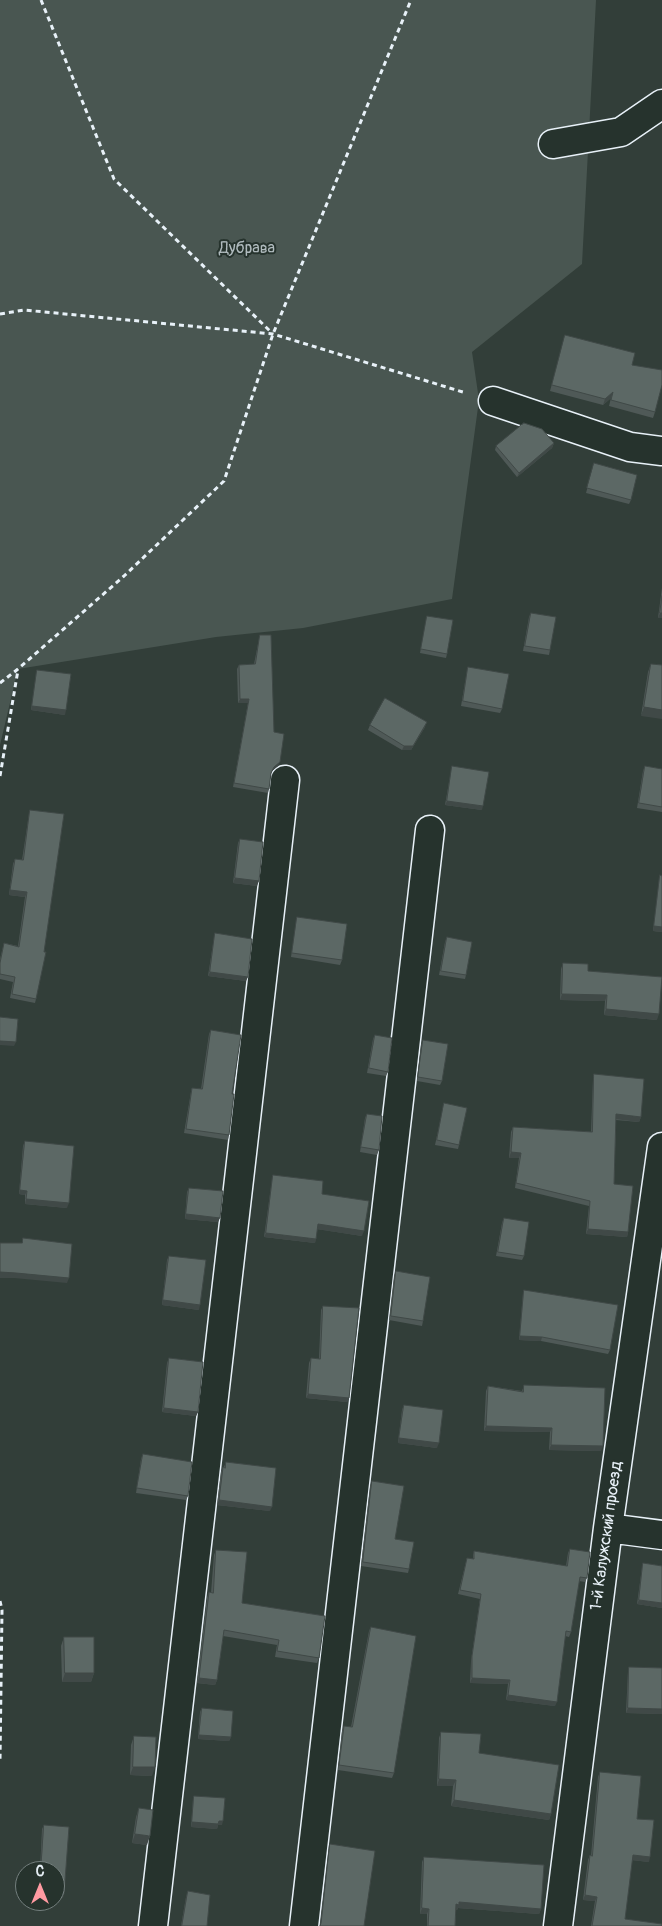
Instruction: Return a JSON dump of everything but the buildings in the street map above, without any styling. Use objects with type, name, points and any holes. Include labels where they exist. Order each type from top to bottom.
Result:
[{"type":"street","points":[[553,144],[621,132],[662,104]]},
{"type":"street","points":[[493,401],[630,447],[662,451]]},
{"type":"street","points":[[153,1926],[285,780]]},
{"type":"street","points":[[304,1926],[430,830]]},
{"type":"street","name":"1-й Калужский проезд","points":[[558,1926],[608,1528],[662,1147]]},
{"type":"street","points":[[608,1528],[662,1536]]},
{"type":"path","points":[[42,0],[114,179],[273,334]]},
{"type":"path","points":[[0,683],[124,576],[224,481],[273,334],[410,0]]},
{"type":"path","points":[[0,314],[24,310],[273,334],[493,401]]},
{"type":"path","points":[[0,776],[18,669]]},
{"type":"path","points":[[0,1601],[2,1610],[0,1760]]},
{"type":"green space","name":"Дубрава","points":[[0,0],[596,0],[582,264],[472,352],[479,400],[452,599],[303,628],[216,637],[18,669],[0,745]]}]
